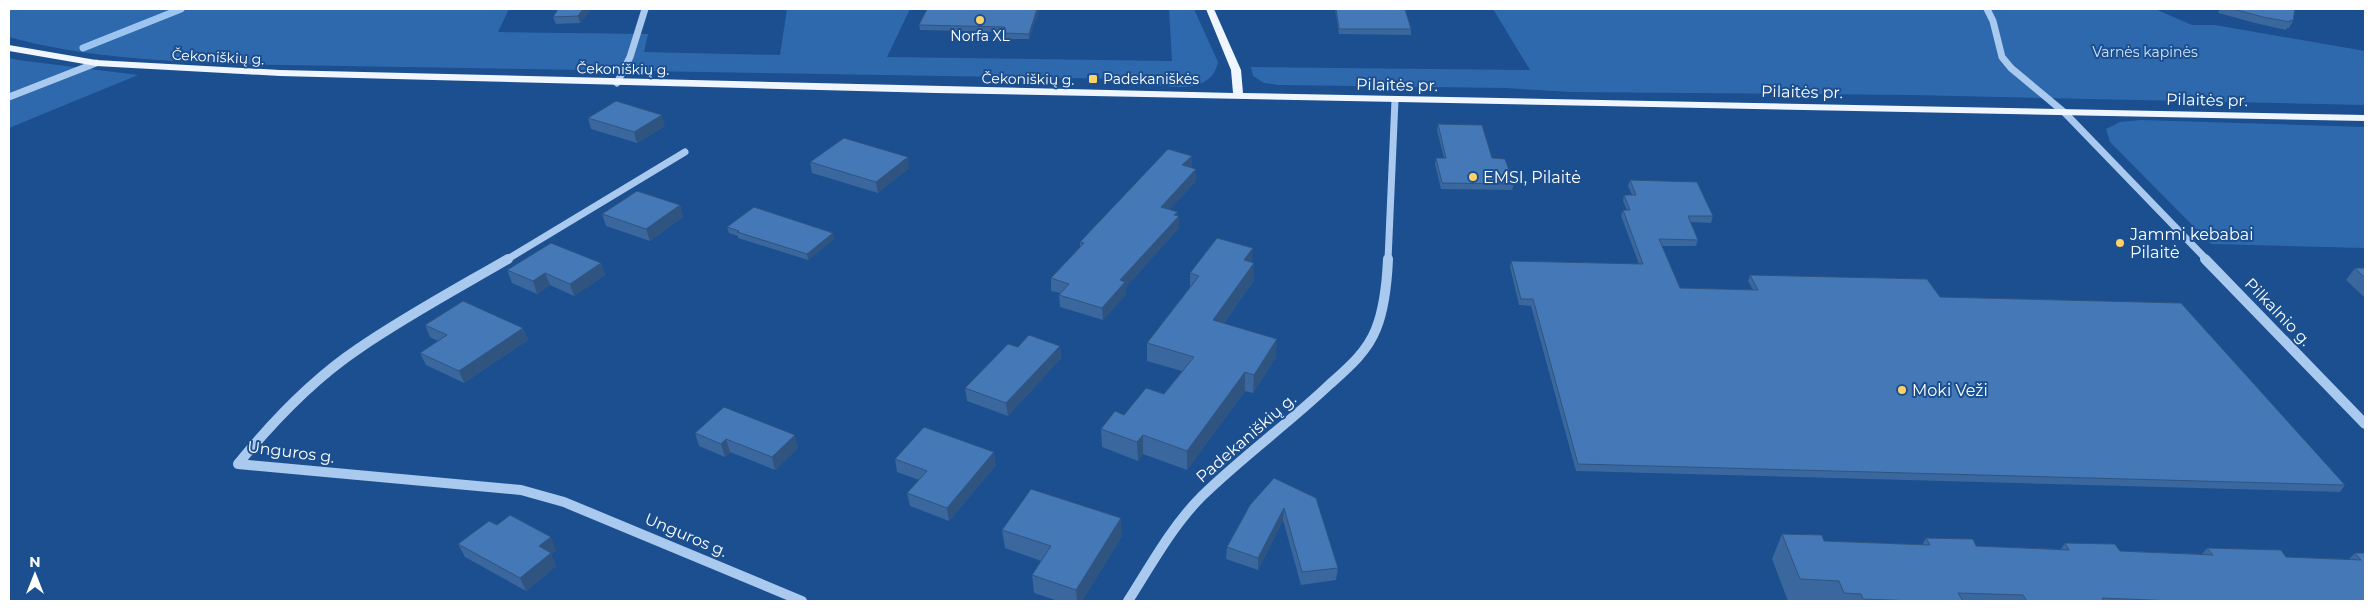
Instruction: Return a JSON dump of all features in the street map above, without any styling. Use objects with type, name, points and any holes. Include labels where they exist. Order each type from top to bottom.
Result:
[{"type":"main road","points":[[1210,9],[1236,70],[1238,96]]},
{"type":"main road","name":"Čekoniškių g.","points":[[9,48],[96,63],[280,73],[617,83],[1238,96]]},
{"type":"main road","name":"Pilaitės pr.","points":[[1238,96],[2365,118]]},
{"type":"street","points":[[617,83],[630,57],[645,9]]},
{"type":"street","name":"Pilkalnio g.","points":[[1987,9],[1993,21],[2002,57],[2010,68],[2048,97],[2065,113],[2365,424]]},
{"type":"street","points":[[9,97],[96,63]]},
{"type":"street","name":"Padekaniškių g.","points":[[1128,601],[1172,534],[1200,498],[1230,469],[1305,408],[1360,356],[1376,330],[1384,307],[1388,276],[1395,100]]},
{"type":"street","name":"Unguros g.","points":[[685,152],[358,349],[318,380],[271,424],[238,464],[460,486],[521,490],[564,502],[802,601]]},
{"type":"green space","points":[[9,9],[509,9],[498,32],[648,34],[644,52],[780,55],[787,9],[910,9],[887,57],[1172,61],[1169,9],[1194,9],[1218,62],[1213,74],[1204,82],[1193,86],[1180,87],[1127,79],[227,64],[145,59],[90,53],[36,44],[9,37]]},
{"type":"green space","name":"Varnės kapinės","points":[[1493,9],[2155,9],[2192,25],[2215,25],[2365,51],[2365,105],[1910,95],[1572,92],[1505,88],[1279,85],[1264,83],[1253,76],[1251,67],[1530,70]]},
{"type":"green space","points":[[9,58],[18,60],[138,75],[9,128]]},
{"type":"green space","points":[[2141,120],[2365,127],[2365,248],[2211,244],[2110,142],[2106,129],[2120,122]]},
{"type":"building","points":[[558,9],[583,9],[578,16],[553,17]]},
{"type":"building","name":"Norfa XL","points":[[927,9],[1037,9],[1029,34],[1003,33],[1005,27],[919,25]]},
{"type":"building","points":[[1336,9],[1405,9],[1411,29],[1339,29]]},
{"type":"building","points":[[2233,9],[2295,9],[2293,21],[2290,20],[2290,22]]},
{"type":"building","points":[[616,101],[662,115],[634,132],[588,118]]},
{"type":"building","points":[[1438,124],[1482,125],[1492,158],[1505,159],[1514,184],[1442,183],[1436,158],[1446,158]]},
{"type":"building","points":[[844,138],[908,157],[876,182],[810,162]]},
{"type":"building","points":[[1168,149],[1192,156],[1182,165],[1196,169],[1161,207],[1178,212],[1174,215],[1179,216],[1120,280],[1125,282],[1102,308],[1059,295],[1069,284],[1051,278],[1084,243],[1080,242]]},
{"type":"building","name":"Moki Veži","points":[[1630,180],[1697,182],[1713,216],[1688,216],[1698,240],[1659,239],[1680,288],[1758,290],[1750,275],[1927,279],[1940,297],[2181,303],[2345,485],[1578,464],[1533,299],[1521,299],[1511,261],[1643,264],[1623,210],[1630,210],[1624,195],[1636,195]]},
{"type":"building","points":[[637,191],[680,205],[646,229],[602,214]]},
{"type":"building","points":[[754,207],[833,233],[807,254],[737,232],[739,231],[727,227]]},
{"type":"building","points":[[1217,238],[1253,248],[1244,260],[1254,263],[1213,320],[1277,339],[1254,375],[1245,372],[1187,451],[1143,435],[1137,442],[1101,429],[1115,411],[1124,415],[1146,388],[1164,394],[1194,357],[1147,343],[1199,276],[1190,273]]},
{"type":"building","points":[[551,243],[601,263],[570,284],[545,273],[533,281],[507,270]]},
{"type":"building","points":[[2355,268],[2365,268],[2365,278]]},
{"type":"building","points":[[463,301],[523,328],[459,371],[420,353],[447,335],[425,325]]},
{"type":"building","points":[[1029,335],[1060,346],[1006,403],[965,388],[1008,344],[1018,347]]},
{"type":"building","points":[[724,407],[795,435],[772,457],[726,439],[721,444],[695,433]]},
{"type":"building","points":[[924,427],[994,452],[947,508],[907,493],[927,471],[895,459]]},
{"type":"building","points":[[1274,478],[1316,498],[1338,568],[1302,572],[1284,508],[1258,558],[1227,547],[1250,505]]},
{"type":"building","points":[[1031,489],[1121,518],[1076,590],[1032,575],[1051,546],[1002,530]]},
{"type":"building","points":[[510,515],[551,537],[539,546],[551,553],[520,578],[458,544],[489,521],[497,525]]},
{"type":"building","points":[[1782,534],[1822,535],[1824,541],[1930,545],[1926,538],[1973,539],[1976,546],[2069,550],[2065,543],[2115,544],[2120,551],[2213,555],[2207,548],[2281,550],[2286,557],[2361,560],[2355,553],[2365,553],[2365,601],[2174,601],[2102,598],[2104,601],[2027,601],[2023,595],[1958,593],[1963,601],[1863,599],[1861,594],[1844,593],[1839,581],[1800,579]]},
{"type":"waterway","points":[[83,48],[181,9]]},
{"type":"place","name":"Norfa XL","points":[[980,20]]},
{"type":"place","name":"Padekaniškės","points":[[1093,79]]},
{"type":"place","name":"EMSI, Pilaitė","points":[[1473,177]]},
{"type":"place","name":"Jammi kebabai Pilaitė","points":[[2120,243]]},
{"type":"place","name":"Moki Veži","points":[[1902,390]]}]
